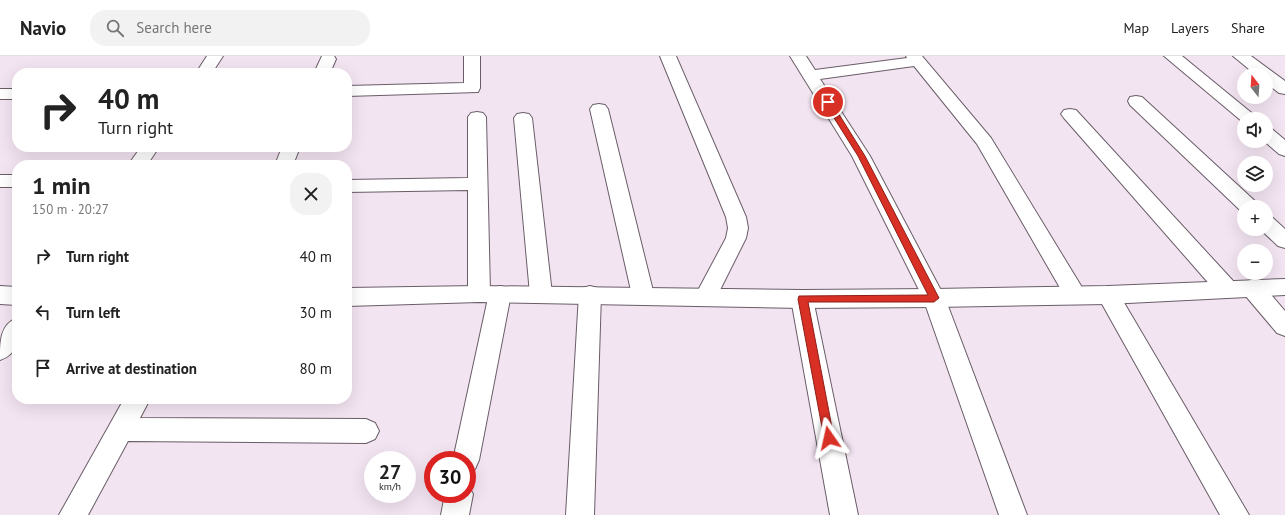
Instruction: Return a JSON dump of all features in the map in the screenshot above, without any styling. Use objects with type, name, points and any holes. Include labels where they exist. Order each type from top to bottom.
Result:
[{"type":"street","points":[[207,68],[215,56]]},
{"type":"street","points":[[352,91],[472,88],[472,56]]},
{"type":"street","points":[[668,56],[736,217],[738,228],[736,238],[706,296]]},
{"type":"street","points":[[798,56],[862,156],[934,298],[1013,515]]},
{"type":"street","points":[[1172,56],[1241,112]]},
{"type":"street","points":[[1241,56],[1285,89]]},
{"type":"street","points":[[811,75],[916,58],[985,142],[1075,294]]},
{"type":"street","points":[[0,94],[12,94]]},
{"type":"street","points":[[1136,101],[1242,200]]},
{"type":"street","points":[[599,109],[643,295]]},
{"type":"street","points":[[1070,114],[1226,289]]},
{"type":"street","points":[[467,451],[489,294],[478,184],[477,118]]},
{"type":"street","points":[[523,118],[541,294]]},
{"type":"street","points":[[1273,139],[1285,150]]},
{"type":"street","points":[[140,160],[146,152]]},
{"type":"street","points":[[0,181],[12,181]]},
{"type":"street","points":[[352,186],[478,184]]},
{"type":"street","points":[[1273,230],[1285,241]]},
{"type":"street","points":[[352,297],[489,294],[590,294],[802,299],[934,298],[1108,294],[1285,286]]},
{"type":"street","points":[[1252,288],[1285,327]]},
{"type":"street","points":[[580,515],[590,294]]},
{"type":"street","points":[[1108,294],[1235,515]]},
{"type":"street","points":[[0,296],[12,296]]},
{"type":"street","points":[[802,299],[844,515]]},
{"type":"street","points":[[0,350],[12,334]]},
{"type":"street","points":[[73,515],[134,404]]},
{"type":"street","points":[[120,429],[366,431]]},
{"type":"street","points":[[455,515],[457,503]]},
{"type":"route","points":[[828,102],[862,156],[934,298],[802,299],[829,438]]}]
